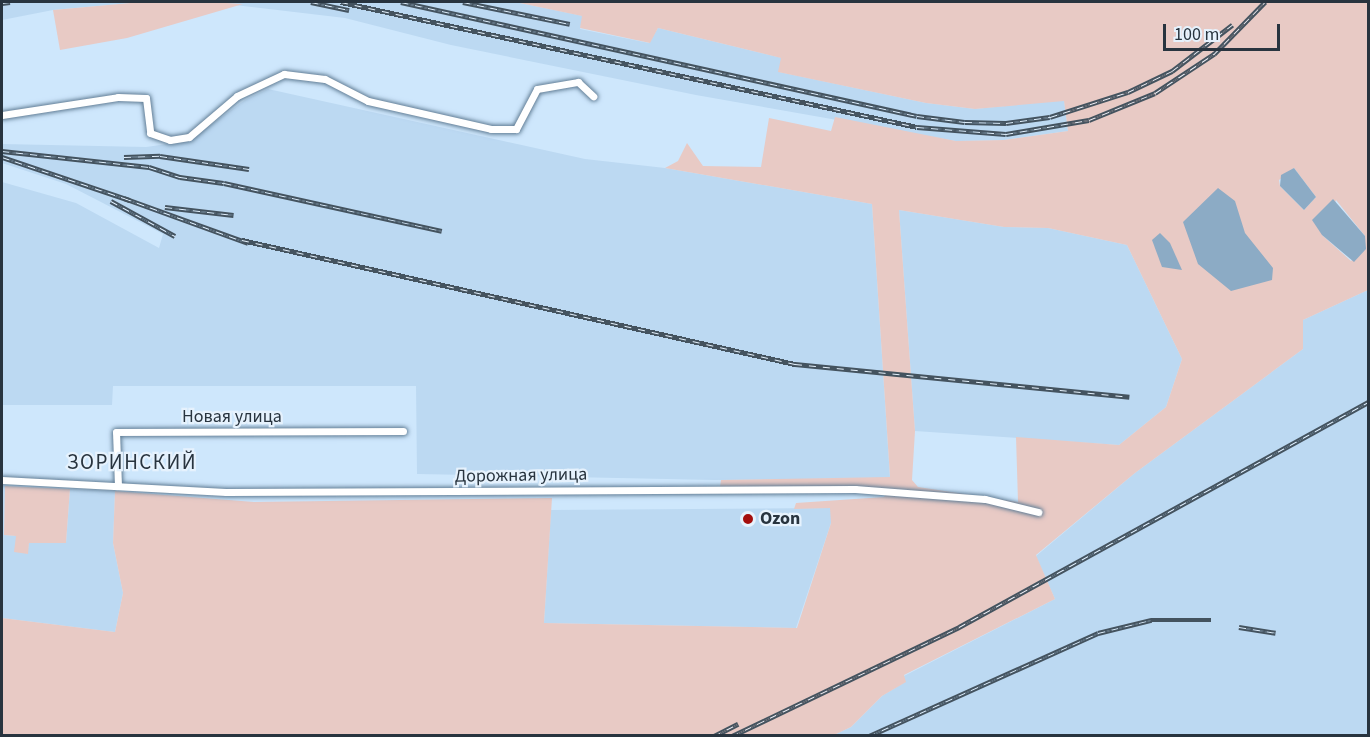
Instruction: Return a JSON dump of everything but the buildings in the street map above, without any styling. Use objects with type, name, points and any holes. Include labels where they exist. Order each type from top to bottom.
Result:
[{"type":"street","points":[[2,115],[118,97],[146,98],[150,133],[170,141],[189,136],[237,96],[284,74],[325,79],[368,101],[491,129],[516,129],[537,89],[578,82],[593,96]]},
{"type":"street","name":"Новая улица","points":[[118,486],[116,432],[403,431]]},
{"type":"street","name":"Дорожная улица","points":[[2,480],[226,492],[416,493],[855,489],[985,499],[1038,512]]},
{"type":"shaded area","points":[[2,2],[141,2],[53,10],[2,20]]},
{"type":"shaded area","points":[[141,2],[243,4],[127,38],[60,50],[53,10]]},
{"type":"shaded area","points":[[209,2],[515,2],[583,16],[580,29],[649,43],[658,28],[782,58],[779,72],[926,103],[975,109],[1064,100],[1068,131],[1004,140],[956,141],[696,95],[451,45],[345,18]]},
{"type":"shaded area","points":[[515,2],[1368,2],[1368,290],[1303,320],[1303,349],[1135,473],[1036,555],[1055,599],[904,675],[906,682],[882,696],[851,727],[832,736],[2,736],[2,618],[115,632],[123,593],[113,543],[115,491],[254,502],[552,498],[544,623],[797,628],[831,523],[830,508],[794,509],[796,503],[884,497],[888,489],[720,487],[721,480],[890,477],[872,204],[665,168],[678,161],[687,143],[703,166],[761,167],[769,118],[831,131],[835,117],[956,141],[1004,140],[1068,131],[1064,101],[975,109],[926,103],[778,72],[781,58],[658,28],[650,43],[580,28],[582,16]],"holes":[[[1294,168],[1316,197],[1304,210],[1280,186],[1279,180]],[[1336,200],[1365,236],[1363,251],[1351,261],[1322,235]],[[899,210],[1004,227],[1048,228],[1127,245],[1182,359],[1166,407],[1119,445],[1016,437],[1018,502],[918,487],[912,480],[915,431]]]},
{"type":"shaded area","points":[[268,89],[585,159],[665,168],[872,204],[890,478],[715,480],[417,474],[416,386],[113,386],[112,405],[2,405],[2,182],[76,203],[159,248],[163,234],[66,184],[2,163],[2,144],[146,147],[189,141],[245,100]]},
{"type":"shaded area","points":[[1294,168],[1316,197],[1304,210],[1280,186],[1281,175]]},
{"type":"shaded area","points":[[1218,188],[1235,201],[1245,233],[1273,268],[1272,280],[1231,291],[1198,264],[1183,222]]},
{"type":"shaded area","points":[[1333,199],[1365,236],[1366,249],[1354,262],[1322,235],[1312,220]]},
{"type":"shaded area","points":[[899,210],[1004,227],[1048,228],[1127,245],[1182,359],[1166,407],[1119,445],[915,431]]},
{"type":"shaded area","points":[[1160,233],[1170,243],[1182,270],[1162,267],[1152,240]]},
{"type":"shaded area","points":[[1368,290],[1368,735],[832,736],[851,727],[882,696],[905,682],[904,676],[1055,599],[1036,556],[1135,473],[1303,349],[1303,320]]},
{"type":"shaded area","points":[[2,486],[5,486],[4,535],[16,536],[27,554],[29,543],[66,543],[70,489],[115,491],[113,543],[123,593],[115,632],[2,618]]},
{"type":"shaded area","points":[[5,486],[70,489],[66,543],[29,543],[28,554],[14,552],[16,536],[4,535]]},
{"type":"shaded area","points":[[831,508],[831,523],[796,628],[544,623],[551,510]]},
{"type":"railway","points":[[2,3],[10,2]]},
{"type":"railway","points":[[311,2],[349,10]]},
{"type":"railway","points":[[341,2],[917,127],[1006,134],[1089,120],[1155,93],[1214,54],[1265,2]]},
{"type":"railway","points":[[401,2],[917,116],[965,122],[1006,123],[1050,117],[1128,92],[1172,71],[1232,25]]},
{"type":"railway","points":[[463,2],[570,24]]},
{"type":"railway","points":[[2,151],[149,167],[180,177],[224,183],[442,231]]},
{"type":"railway","points":[[124,157],[160,156],[249,169]]},
{"type":"railway","points":[[2,157],[130,200]]},
{"type":"railway","points":[[124,198],[248,243]]},
{"type":"railway","points":[[111,201],[175,236]]},
{"type":"railway","points":[[165,207],[234,215]]},
{"type":"railway","points":[[242,240],[795,364],[1129,397]]},
{"type":"railway","points":[[732,736],[959,627],[1368,402]]},
{"type":"railway","points":[[869,736],[1098,633],[1151,620],[1211,620]]},
{"type":"railway","points":[[1239,627],[1276,633]]},
{"type":"railway","points":[[714,736],[738,724]]},
{"type":"place","name":"Ozon","points":[[748,519]]},
{"type":"district","name":"ЗОРИНСКИЙ","points":[[132,462]]}]
